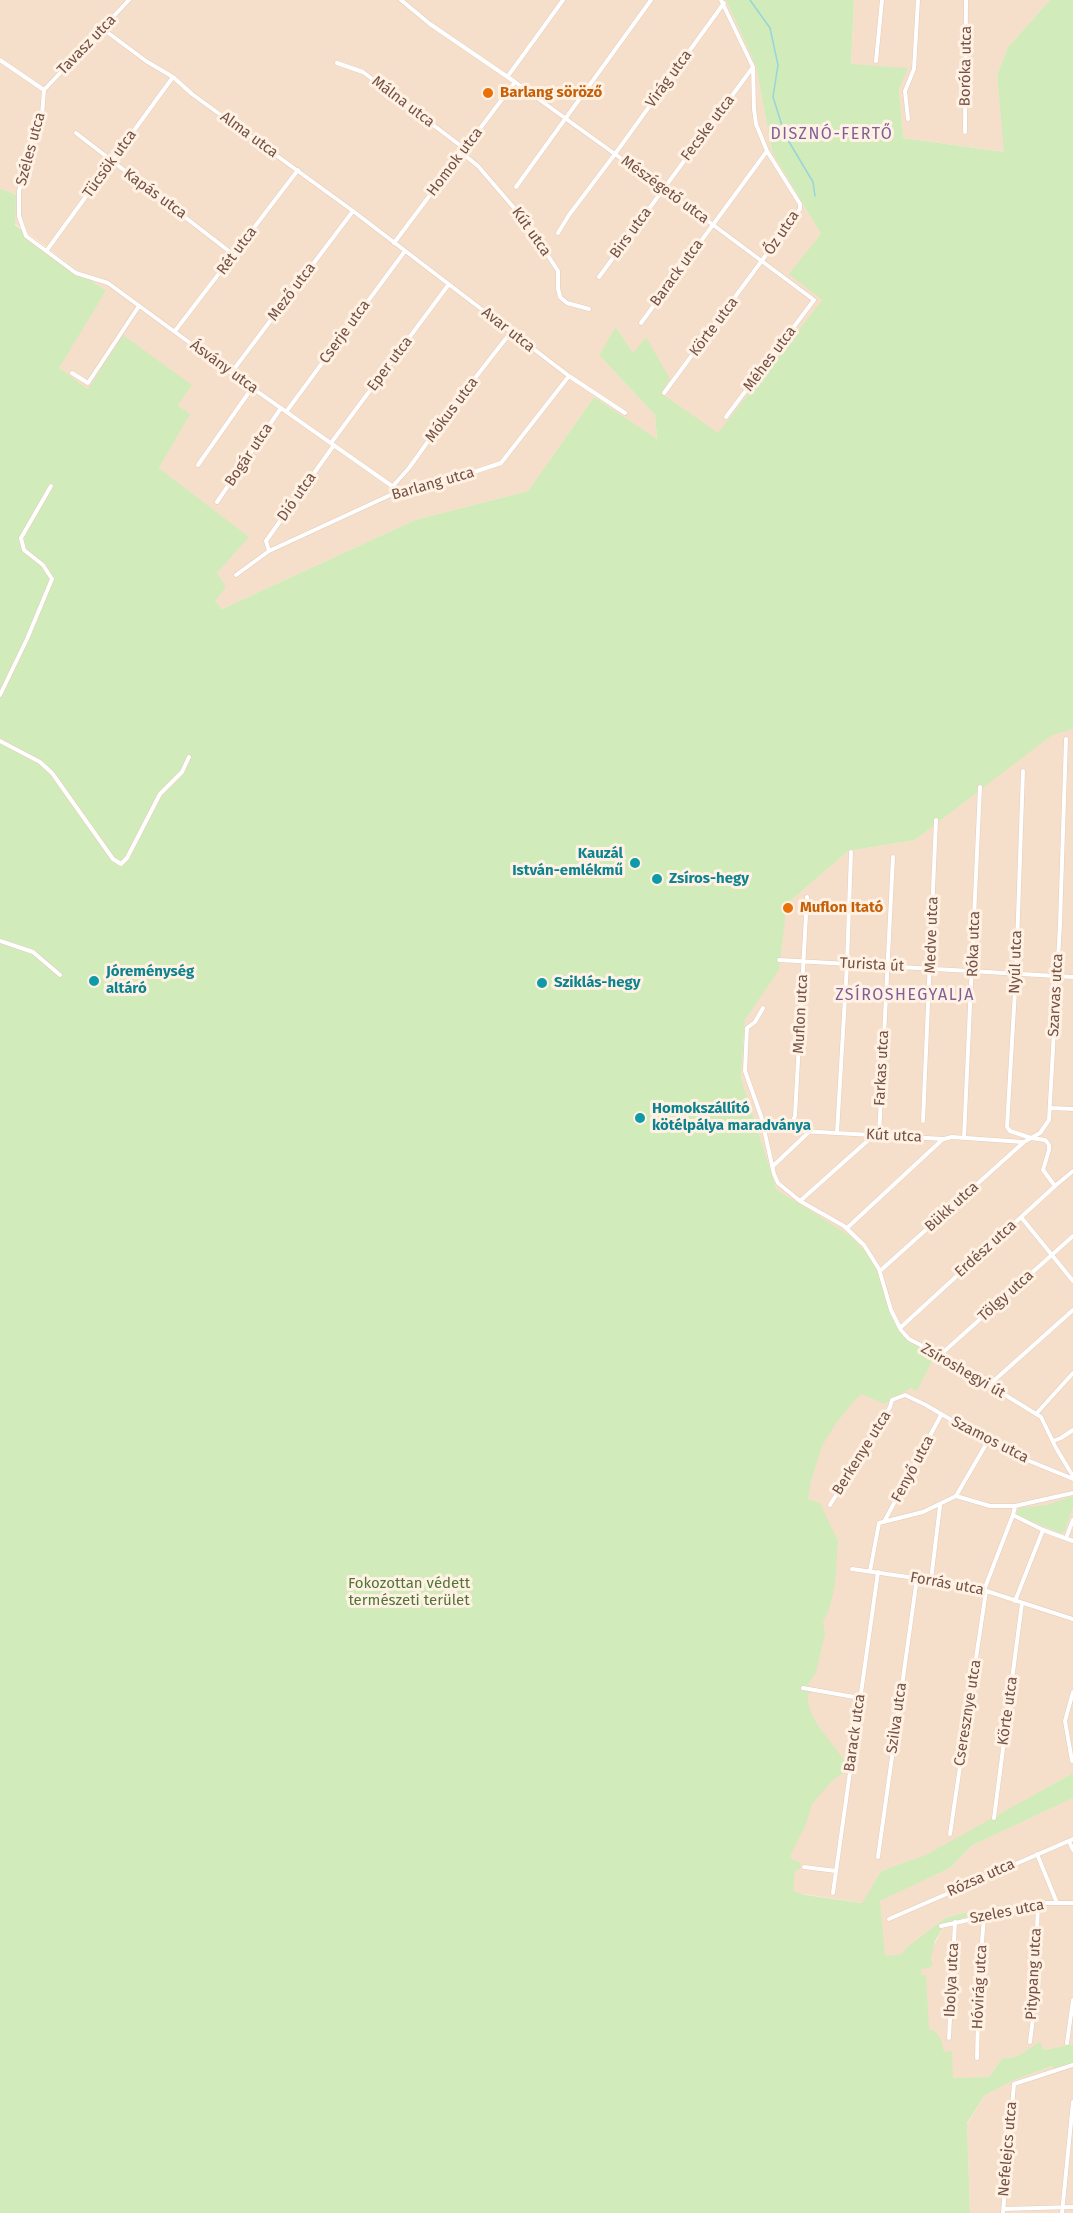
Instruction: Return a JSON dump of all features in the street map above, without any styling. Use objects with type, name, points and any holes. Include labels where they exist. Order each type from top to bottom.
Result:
[{"type":"street","name":"Tavasz utca","points":[[44,90],[129,0]]},
{"type":"street","name":"Mészégető utca","points":[[400,0],[430,24],[508,76],[663,188],[814,300]]},
{"type":"street","points":[[508,76],[563,0]]},
{"type":"street","points":[[516,187],[651,0]]},
{"type":"street","points":[[876,60],[882,0]]},
{"type":"street","points":[[908,119],[905,91],[914,69],[918,0]]},
{"type":"street","name":"Boróka utca","points":[[965,132],[966,0]]},
{"type":"street","points":[[712,224],[767,151],[756,124],[753,67],[723,2]]},
{"type":"street","name":"Virág utca","points":[[558,233],[723,2]]},
{"type":"street","name":"Alma utca","points":[[103,29],[172,77],[394,243]]},
{"type":"street","points":[[0,60],[44,90]]},
{"type":"street","name":"Málna utca","points":[[337,63],[363,72],[464,151]]},
{"type":"street","name":"Fecske utca","points":[[663,188],[753,67]]},
{"type":"street","name":"Tücsök utca","points":[[47,250],[172,77]]},
{"type":"street","name":"Homok utca","points":[[394,243],[515,82]]},
{"type":"street","name":"Széles utca","points":[[44,90],[42,115],[19,191],[19,216],[26,236],[47,250]]},
{"type":"street","name":"Kapás utca","points":[[76,133],[234,255]]},
{"type":"street","name":"Kút utca","points":[[464,151],[527,223],[558,271],[560,297],[567,303],[589,309]]},
{"type":"street","name":"Őz utca","points":[[763,261],[799,212],[801,204],[767,151]]},
{"type":"street","name":"Rét utca","points":[[175,331],[298,170]]},
{"type":"street","name":"Birs utca","points":[[599,277],[663,188]]},
{"type":"street","name":"Mező utca","points":[[231,373],[353,211]]},
{"type":"street","name":"Barack utca","points":[[641,322],[712,224]]},
{"type":"street","name":"Avar utca","points":[[394,243],[569,376],[625,413]]},
{"type":"street","name":"Ásvány utca","points":[[47,250],[76,273],[108,283],[399,491]]},
{"type":"street","name":"Cserje utca","points":[[286,412],[405,251]]},
{"type":"street","name":"Körte utca","points":[[664,393],[763,261]]},
{"type":"street","name":"Eper utca","points":[[332,444],[449,284]]},
{"type":"street","name":"Méhes utca","points":[[726,417],[814,300]]},
{"type":"street","points":[[72,373],[88,383],[139,306]]},
{"type":"street","name":"Mókus utca","points":[[392,487],[409,468],[511,332]]},
{"type":"street","name":"Barlang utca","points":[[236,575],[269,551],[399,491],[456,478],[501,463],[569,376]]},
{"type":"street","points":[[198,465],[252,388]]},
{"type":"street","name":"Bogár utca","points":[[217,502],[281,408]]},
{"type":"street","name":"Dió utca","points":[[269,551],[266,541],[332,444]]},
{"type":"street","points":[[0,695],[27,639],[51,579],[43,565],[24,550],[21,538],[51,486]]},
{"type":"street","name":"Szarvas utca","points":[[1051,1108],[1066,739]]},
{"type":"street","points":[[0,741],[40,762],[52,773],[113,859],[121,864],[127,858],[160,794],[183,772],[189,757]]},
{"type":"street","name":"Nyúl utca","points":[[1023,771],[1016,974],[1007,1127],[1010,1131],[1030,1138]]},
{"type":"street","name":"Róka utca","points":[[964,1138],[980,787]]},
{"type":"street","name":"Medve utca","points":[[923,1121],[936,820]]},
{"type":"street","points":[[837,1133],[851,852]]},
{"type":"street","name":"Farkas utca","points":[[876,1136],[893,857]]},
{"type":"street","name":"Muflon utca","points":[[789,1130],[795,1116],[807,897]]},
{"type":"street","points":[[0,941],[33,952],[60,975]]},
{"type":"street","name":"Turista út","points":[[779,960],[1073,977]]},
{"type":"street","name":"Zsíroshegyi út","points":[[763,1008],[754,1023],[747,1028],[745,1069],[764,1129],[774,1174],[780,1185],[800,1201],[847,1228],[864,1245],[880,1271],[886,1299],[900,1328],[913,1342],[940,1355],[1036,1413],[1044,1421],[1073,1478]]},
{"type":"street","points":[[1051,1108],[1073,1109]]},
{"type":"street","name":"Bükk utca","points":[[880,1271],[1024,1142],[1044,1129],[1051,1108]]},
{"type":"street","name":"Kút utca","points":[[764,1129],[1024,1142]]},
{"type":"street","points":[[773,1166],[810,1132]]},
{"type":"street","points":[[800,1201],[876,1136]]},
{"type":"street","points":[[1030,1138],[1045,1140],[1049,1145],[1043,1170],[1055,1186]]},
{"type":"street","points":[[847,1228],[944,1139]]},
{"type":"street","name":"Erdész utca","points":[[900,1328],[1073,1171]]},
{"type":"street","points":[[1021,1218],[1073,1281]]},
{"type":"street","name":"Tölgy utca","points":[[940,1355],[1073,1236]]},
{"type":"street","points":[[989,1385],[1073,1310]]},
{"type":"street","points":[[1036,1413],[1073,1374]]},
{"type":"street","name":"Szamos utca","points":[[892,1400],[904,1395],[909,1396],[1005,1451],[1073,1478]]},
{"type":"street","name":"Berkenye utca","points":[[830,1505],[891,1407],[892,1400]]},
{"type":"street","name":"Fenyő utca","points":[[881,1523],[942,1415]]},
{"type":"street","points":[[1053,1441],[1073,1430]]},
{"type":"street","points":[[870,1571],[881,1523],[940,1506],[956,1496],[988,1441]]},
{"type":"street","points":[[956,1496],[990,1506],[1015,1506],[1073,1493]]},
{"type":"street","points":[[932,1580],[940,1506]]},
{"type":"street","name":"Cseresznye utca","points":[[950,1834],[985,1590],[1015,1506]]},
{"type":"street","points":[[1013,1515],[1043,1530],[1073,1541]]},
{"type":"street","points":[[1066,1538],[1073,1520]]},
{"type":"street","points":[[1015,1601],[1043,1530]]},
{"type":"street","name":"Forrás utca","points":[[852,1569],[985,1590],[1073,1619]]},
{"type":"street","name":"Barack utca","points":[[833,1893],[878,1572]]},
{"type":"street","name":"Szilva utca","points":[[878,1857],[917,1578]]},
{"type":"street","name":"Körte utca","points":[[994,1818],[1022,1603]]},
{"type":"street","points":[[803,1688],[860,1698]]},
{"type":"street","points":[[1072,1761],[1065,1721],[1073,1692]]},
{"type":"street","points":[[1071,1840],[1073,1850]]},
{"type":"street","name":"Rózsa utca","points":[[889,1919],[1071,1840]]},
{"type":"street","points":[[1037,1854],[1057,1903]]},
{"type":"street","points":[[804,1867],[836,1871]]},
{"type":"street","name":"Szeles utca","points":[[941,1926],[1038,1906],[1073,1903]]},
{"type":"street","name":"Pitypang utca","points":[[1030,2042],[1038,1906]]},
{"type":"street","name":"Hóvirág utca","points":[[977,2058],[984,1916]]},
{"type":"street","name":"Ibolya utca","points":[[949,2038],[955,1922]]},
{"type":"street","points":[[1067,2043],[1073,2000]]},
{"type":"street","name":"Nefelejcs utca","points":[[1003,2211],[1014,2084],[1073,2065]]},
{"type":"street","points":[[1062,2213],[1073,2102]]},
{"type":"street","points":[[1003,2211],[1073,2206]]},
{"type":"shaded area","points":[[0,0],[726,0],[756,66],[772,152],[821,234],[822,300],[718,434],[660,393],[646,338],[633,354],[617,328],[599,355],[655,415],[657,440],[594,397],[528,491],[415,520],[222,609],[215,601],[217,573],[248,537],[159,468],[189,414],[178,405],[88,389],[58,368],[106,291],[14,223],[16,195],[0,188]]},
{"type":"shaded area","points":[[854,0],[1050,0],[1008,47],[997,75],[1005,152],[903,138],[899,88],[851,64]]},
{"type":"shaded area","points":[[1073,729],[1073,1773],[926,1856],[881,1871],[863,1903],[790,1892],[789,1854],[798,1699],[805,1461],[899,1330],[885,1300],[879,1275],[777,1190],[741,1078],[745,1020],[778,970],[787,904],[848,851],[915,840],[1052,734]]},
{"type":"shaded area","points":[[1073,1798],[1073,2044],[1044,2050],[1040,2043],[1016,2057],[1002,2058],[989,2077],[951,2079],[944,2054],[926,2026],[926,1975],[921,1975],[921,1969],[946,1923],[968,1917],[966,1912],[945,1918],[907,1947],[903,1955],[885,1958],[879,1901],[950,1868],[971,1846]]},
{"type":"shaded area","points":[[1073,2063],[1073,2213],[970,2213],[967,2124],[984,2096],[1012,2081],[1052,2066]]},
{"type":"green space","name":"Fokozottan védett természeti terület","points":[[726,0],[854,0],[851,64],[908,68],[899,88],[903,138],[1004,152],[997,75],[1008,47],[1050,0],[1073,0],[1073,729],[1052,735],[915,840],[848,851],[787,904],[779,970],[745,1020],[741,1078],[777,1190],[849,1235],[875,1262],[880,1272],[885,1300],[905,1337],[935,1355],[917,1391],[911,1388],[884,1404],[862,1394],[855,1400],[836,1423],[822,1446],[811,1481],[808,1499],[820,1503],[838,1541],[835,1585],[829,1610],[823,1621],[825,1634],[816,1673],[808,1684],[810,1694],[808,1694],[808,1703],[819,1727],[848,1765],[847,1770],[833,1780],[812,1804],[806,1824],[790,1856],[801,1863],[799,1870],[795,1871],[793,1891],[862,1903],[881,1871],[926,1855],[1073,1773],[1073,1798],[971,1846],[950,1868],[880,1901],[885,1956],[902,1954],[907,1947],[945,1918],[966,1912],[968,1917],[946,1923],[935,1941],[931,1958],[933,1966],[921,1969],[921,1975],[926,1975],[929,2029],[935,2031],[941,2040],[944,2052],[952,2051],[953,2078],[989,2077],[1002,2058],[1016,2057],[1040,2042],[1044,2050],[1073,2044],[1073,2063],[1053,2069],[1052,2066],[1012,2081],[984,2096],[967,2123],[970,2213],[0,2213],[0,188],[16,195],[15,225],[106,291],[59,368],[88,389],[123,335],[192,385],[178,405],[190,414],[159,468],[249,537],[217,573],[226,587],[215,601],[222,609],[415,520],[528,491],[594,397],[657,439],[655,415],[599,355],[616,327],[633,353],[646,337],[670,379],[661,393],[718,433],[822,300],[789,274],[821,234],[772,152],[756,66]]},
{"type":"green space","points":[[1073,1496],[1073,1507],[1064,1532],[1060,1533],[1016,1515],[1019,1508],[1047,1505]]},
{"type":"waterway","points":[[750,0],[770,28],[778,65],[773,97],[785,135],[813,182],[815,196]]},
{"type":"place","name":"Barlang söröző","points":[[488,93]]},
{"type":"place","name":"Kauzál István-emlékmű","points":[[635,863]]},
{"type":"place","name":"Zsíros-hegy","points":[[657,879]]},
{"type":"place","name":"Muflon Itató","points":[[788,908]]},
{"type":"place","name":"Jóreménység altáró","points":[[94,981]]},
{"type":"place","name":"Sziklás-hegy","points":[[542,983]]},
{"type":"place","name":"Homokszállító kötélpálya maradványa","points":[[640,1118]]},
{"type":"district","name":"DISZNÓ-FERTŐ","points":[[832,135]]},
{"type":"district","name":"ZSÍROSHEGYALJA","points":[[905,996]]}]
